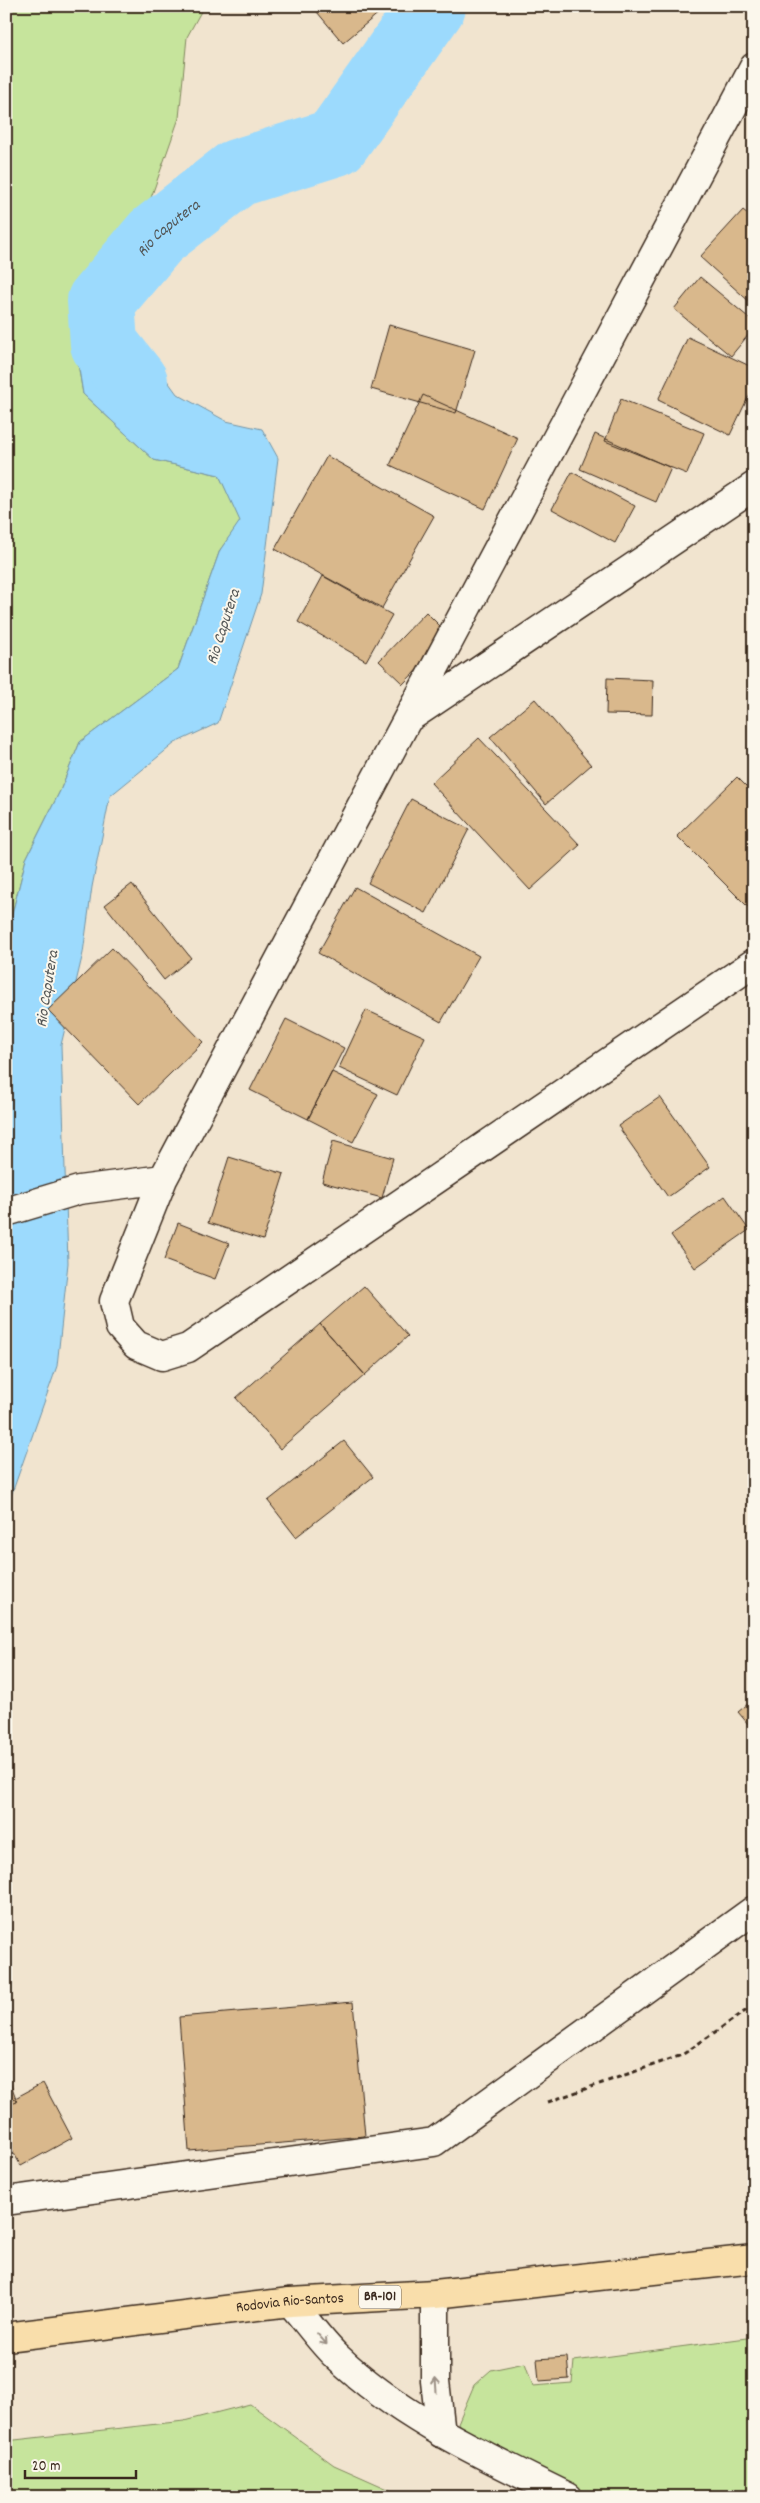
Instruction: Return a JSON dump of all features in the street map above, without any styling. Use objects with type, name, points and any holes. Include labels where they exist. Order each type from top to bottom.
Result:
[{"type":"highway","name":"Rodovia Rio-Santos","points":[[6,2336],[290,2302],[435,2294],[754,2259]]},
{"type":"street","points":[[754,67],[405,721],[164,1179],[114,1301],[120,1327],[136,1345],[162,1356],[188,1348],[754,963]]},
{"type":"street","points":[[405,721],[754,486]]},
{"type":"street","points":[[6,1212],[78,1190],[164,1179]]},
{"type":"street","points":[[6,2201],[434,2142],[754,1910]]},
{"type":"street","points":[[435,2294],[436,2381],[441,2433]]},
{"type":"street","points":[[290,2302],[337,2357],[377,2391],[441,2433],[568,2497]]},
{"type":"path","points":[[545,2104],[682,2055],[754,2005]]},
{"type":"green space","points":[[6,6],[204,6],[187,37],[179,118],[140,229],[70,313],[83,394],[154,460],[219,475],[241,521],[220,550],[178,669],[80,742],[60,791],[26,859],[6,938]]},
{"type":"green space","points":[[754,2337],[754,2497],[586,2497],[481,2448],[464,2434],[458,2423],[474,2385],[491,2370],[525,2363],[533,2386],[572,2383],[574,2361]]},
{"type":"green space","points":[[250,2404],[334,2465],[406,2497],[6,2497],[6,2441],[184,2421]]},
{"type":"water","points":[[101,301],[124,352],[161,372],[177,394],[226,421],[262,429],[278,458],[261,594],[218,723],[175,743],[110,796],[92,887],[83,953],[61,1045],[68,1263],[57,1366],[6,1510],[6,938],[26,859],[60,791],[80,742],[178,669],[220,550],[240,521],[219,475],[154,460],[83,394],[70,313]]},
{"type":"building","points":[[312,6],[387,6],[343,43]]},
{"type":"building","points":[[743,210],[754,219],[752,304],[700,257]]},
{"type":"building","points":[[700,277],[754,322],[754,328],[731,356],[674,309]]},
{"type":"building","points":[[389,325],[475,350],[456,413],[371,389]]},
{"type":"building","points":[[688,337],[754,368],[754,385],[730,435],[658,400]]},
{"type":"building","points":[[423,395],[518,438],[485,509],[390,465]]},
{"type":"building","points":[[621,399],[704,433],[687,474],[605,441]]},
{"type":"building","points":[[595,434],[671,468],[656,502],[580,469]]},
{"type":"building","points":[[327,456],[434,516],[382,608],[275,549]]},
{"type":"building","points":[[572,472],[635,506],[615,543],[552,509]]},
{"type":"building","points":[[323,576],[392,615],[366,661],[298,622]]},
{"type":"building","points":[[426,612],[450,636],[403,684],[379,661]]},
{"type":"building","points":[[607,678],[653,680],[652,715],[606,714]]},
{"type":"building","points":[[535,699],[591,765],[546,804],[490,737]]},
{"type":"building","points":[[479,738],[580,845],[530,890],[431,783]]},
{"type":"building","points":[[737,777],[754,794],[754,913],[677,836]]},
{"type":"building","points":[[411,799],[469,829],[426,913],[368,883]]},
{"type":"building","points":[[132,884],[191,958],[164,980],[105,905]]},
{"type":"building","points":[[355,887],[479,956],[441,1022],[318,953]]},
{"type":"building","points":[[112,948],[203,1042],[139,1104],[48,1010]]},
{"type":"building","points":[[366,1010],[425,1037],[397,1095],[339,1068]]},
{"type":"building","points":[[286,1019],[344,1048],[308,1119],[250,1090]]},
{"type":"building","points":[[332,1072],[378,1094],[353,1142],[308,1119]]},
{"type":"building","points":[[660,1097],[710,1167],[668,1197],[618,1126]]},
{"type":"building","points":[[333,1141],[393,1158],[382,1198],[322,1182]]},
{"type":"building","points":[[229,1157],[284,1174],[263,1240],[208,1223]]},
{"type":"building","points":[[725,1196],[749,1230],[695,1268],[671,1235]]},
{"type":"building","points":[[178,1223],[229,1243],[215,1279],[164,1260]]},
{"type":"building","points":[[364,1286],[408,1336],[365,1375],[320,1324]]},
{"type":"building","points":[[320,1324],[365,1375],[280,1449],[236,1398]]},
{"type":"building","points":[[344,1441],[373,1477],[296,1537],[268,1501]]},
{"type":"building","points":[[754,1699],[754,1731],[738,1712]]},
{"type":"building","points":[[353,2002],[365,2136],[189,2151],[179,2017]]},
{"type":"building","points":[[8,2077],[17,2101],[6,2105],[6,2078]]},
{"type":"building","points":[[43,2083],[72,2138],[21,2166],[6,2139],[6,2103]]},
{"type":"building","points":[[567,2357],[569,2379],[539,2381],[537,2359]]},
{"type":"waterway","name":"Rio Caputera","points":[[134,382],[104,344],[101,301],[156,236],[237,173],[336,142],[432,6]]}]
